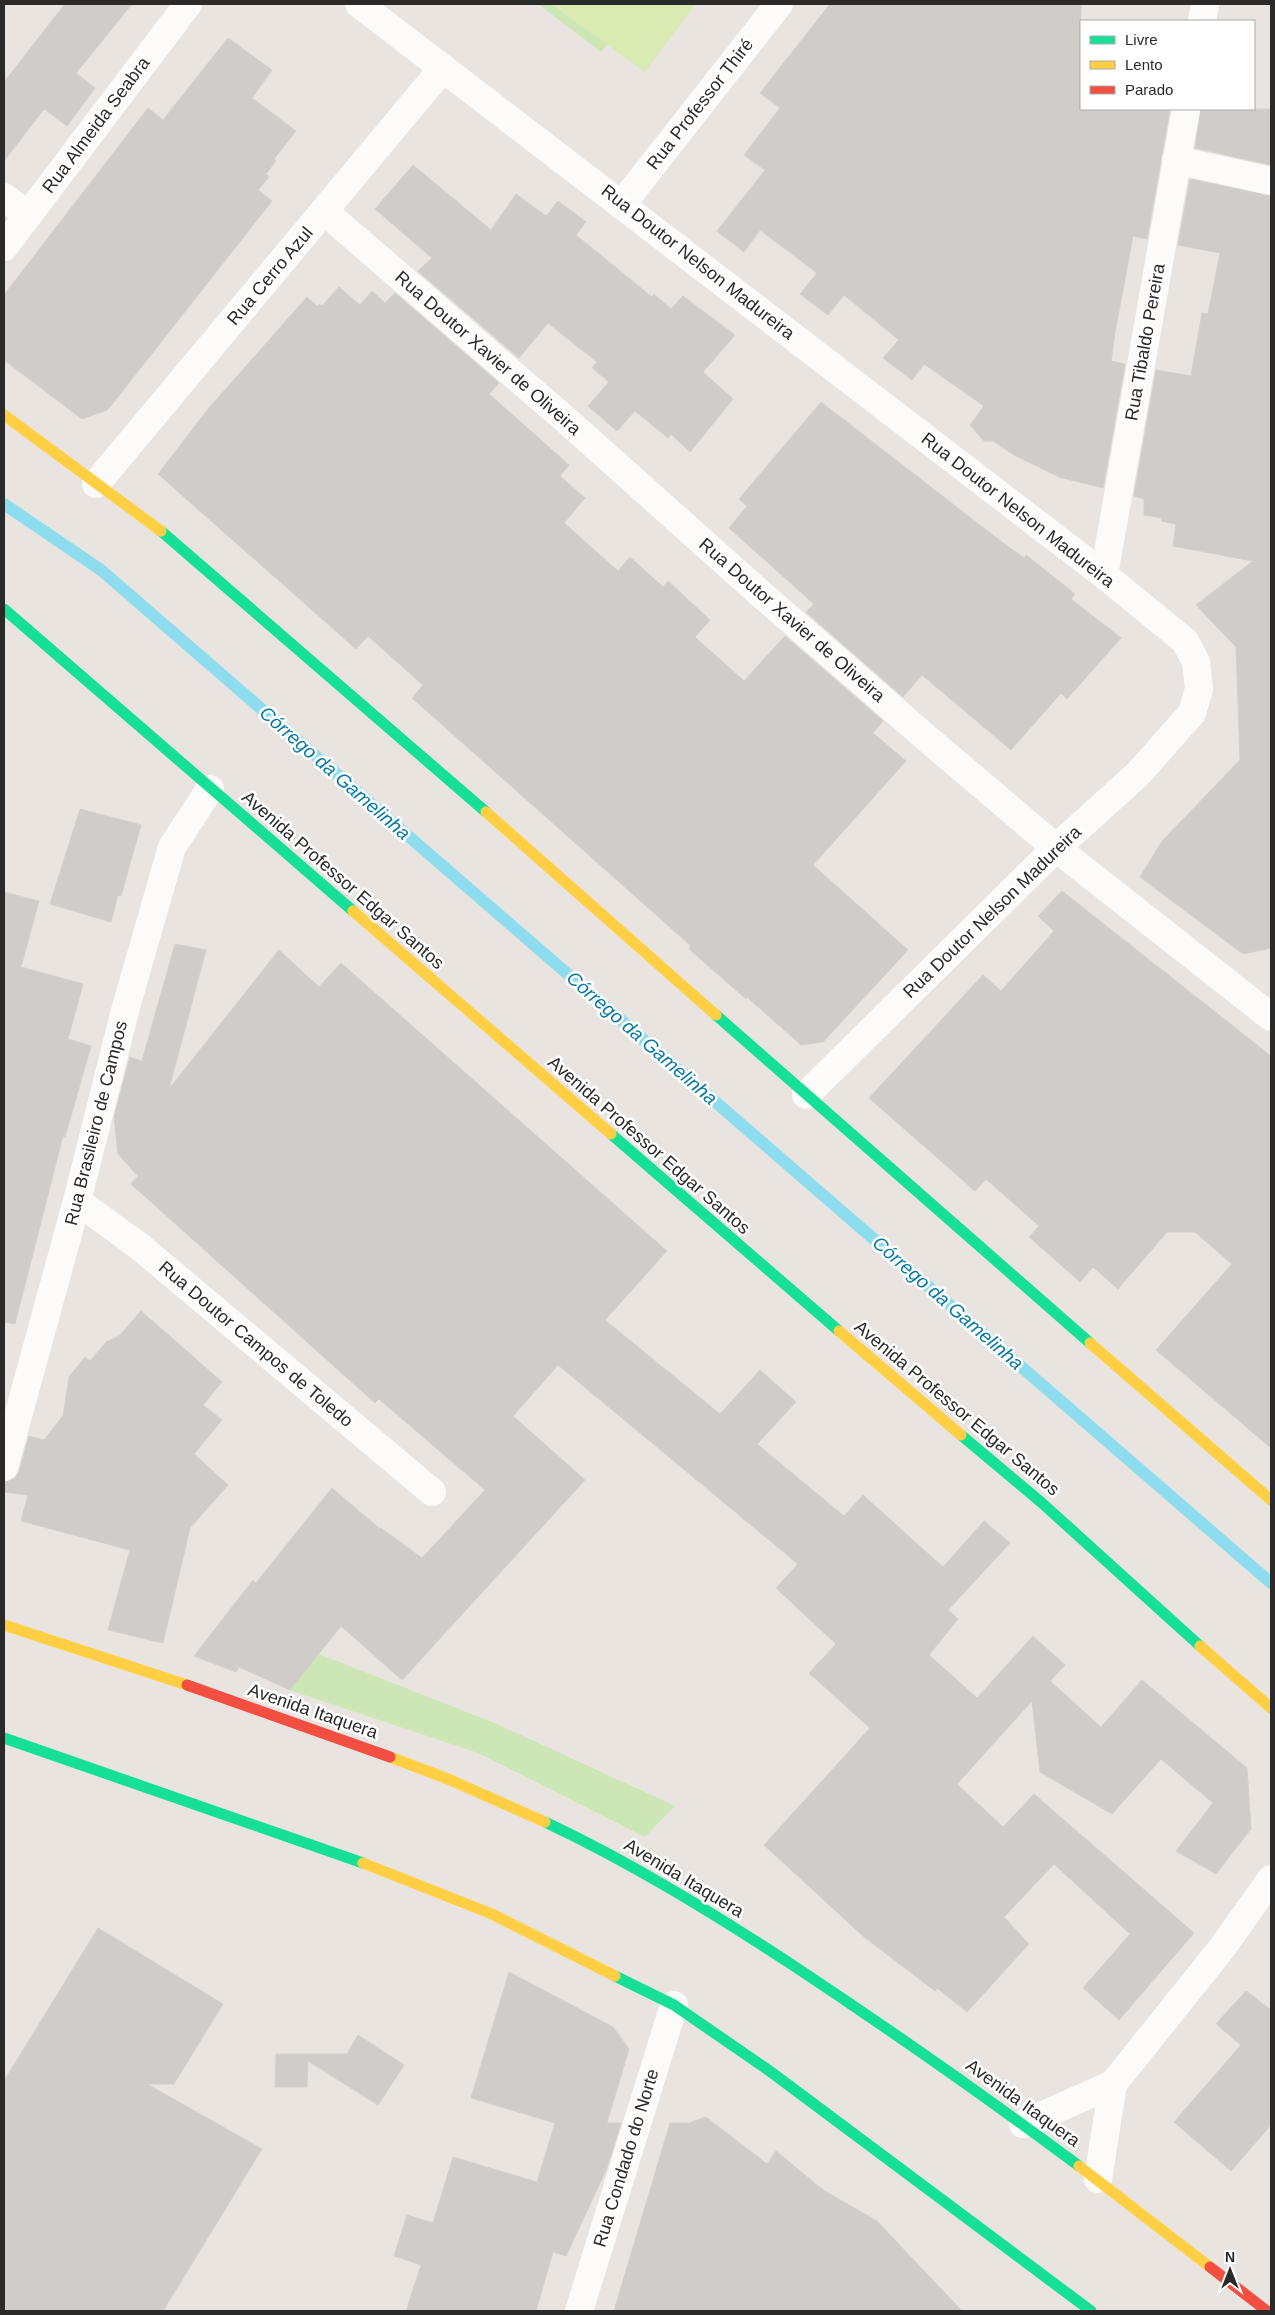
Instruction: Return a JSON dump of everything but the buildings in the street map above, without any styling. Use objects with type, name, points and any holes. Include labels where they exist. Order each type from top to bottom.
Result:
[{"type":"main road","points":[[4,415],[156,527],[237,596],[577,891],[806,1095],[1271,1500]]},
{"type":"main road","name":"Avenida Professor Edgar Santos","points":[[4,609],[820,1315],[1035,1497],[1226,1670],[1271,1708]]},
{"type":"main road","name":"Avenida Itaquera","points":[[4,1625],[303,1725],[463,1784],[593,1845],[700,1906],[879,2021],[1098,2179],[1267,2311]]},
{"type":"main road","points":[[4,1738],[365,1864],[492,1914],[674,2006],[771,2072],[1091,2311]]},
{"type":"street","name":"Rua Almeida Seabra","points":[[4,247],[188,4]]},
{"type":"street","name":"Rua Doutor Nelson Madureira","points":[[359,4],[1104,575],[1185,641],[1196,662],[1199,689],[1192,713],[1138,774],[1056,848],[806,1095]]},
{"type":"street","name":"Rua Professor Thiré","points":[[622,204],[778,4]]},
{"type":"street","points":[[1202,20],[1205,4]]},
{"type":"street","name":"Rua Cerro Azul","points":[[96,484],[443,68]]},
{"type":"street","name":"Rua Tibaldo Pereira","points":[[1104,575],[1186,110]]},
{"type":"street","points":[[1176,160],[1271,180]]},
{"type":"street","points":[[4,197],[28,215]]},
{"type":"street","name":"Rua Doutor Xavier de Oliveira","points":[[324,211],[566,420],[769,602],[1056,848],[1271,1017]]},
{"type":"street","name":"Rua Brasileiro de Campos","points":[[4,1467],[126,1007],[172,847],[210,789]]},
{"type":"street","name":"Rua Doutor Campos de Toledo","points":[[76,1201],[139,1246],[432,1492]]},
{"type":"street","points":[[1023,2124],[1113,2084],[1222,1948],[1271,1879]]},
{"type":"street","name":"Rua Condado do Norte","points":[[579,2311],[674,2006]]},
{"type":"street","points":[[1098,2179],[1113,2084]]},
{"type":"green space","points":[[538,4],[639,4],[601,52]]},
{"type":"green space","points":[[551,4],[695,4],[645,72]]},
{"type":"green space","points":[[319,1654],[497,1724],[675,1806],[645,1837],[478,1753],[289,1690]]},
{"type":"waterway","name":"Córrego da Gamelinha","points":[[4,504],[101,570],[1271,1583]]},
{"type":"traffic: fast","points":[[161,531],[486,812]]},
{"type":"traffic: fast","points":[[4,609],[353,911]]},
{"type":"traffic: fast","points":[[716,1015],[1090,1343]]},
{"type":"traffic: fast","points":[[611,1134],[839,1331]]},
{"type":"traffic: fast","points":[[961,1435],[1042,1503],[1200,1646]]},
{"type":"traffic: fast","points":[[4,1738],[363,1863]]},
{"type":"traffic: fast","points":[[545,1822],[640,1871],[701,1907],[828,1988],[1079,2166]]},
{"type":"traffic: fast","points":[[615,1976],[674,2005],[771,2072],[1091,2311]]},
{"type":"traffic: slow","points":[[4,415],[161,531]]},
{"type":"traffic: slow","points":[[486,812],[716,1015]]},
{"type":"traffic: slow","points":[[353,911],[611,1134]]},
{"type":"traffic: slow","points":[[839,1331],[961,1435]]},
{"type":"traffic: slow","points":[[1090,1343],[1271,1500]]},
{"type":"traffic: slow","points":[[4,1625],[187,1685]]},
{"type":"traffic: slow","points":[[1200,1646],[1271,1708]]},
{"type":"traffic: slow","points":[[390,1757],[448,1779],[545,1822]]},
{"type":"traffic: slow","points":[[363,1863],[492,1914],[615,1976]]},
{"type":"traffic: slow","points":[[1079,2166],[1210,2267]]},
{"type":"traffic: jam","points":[[187,1685],[390,1757]]},
{"type":"traffic: jam","points":[[1210,2267],[1267,2311]]}]
